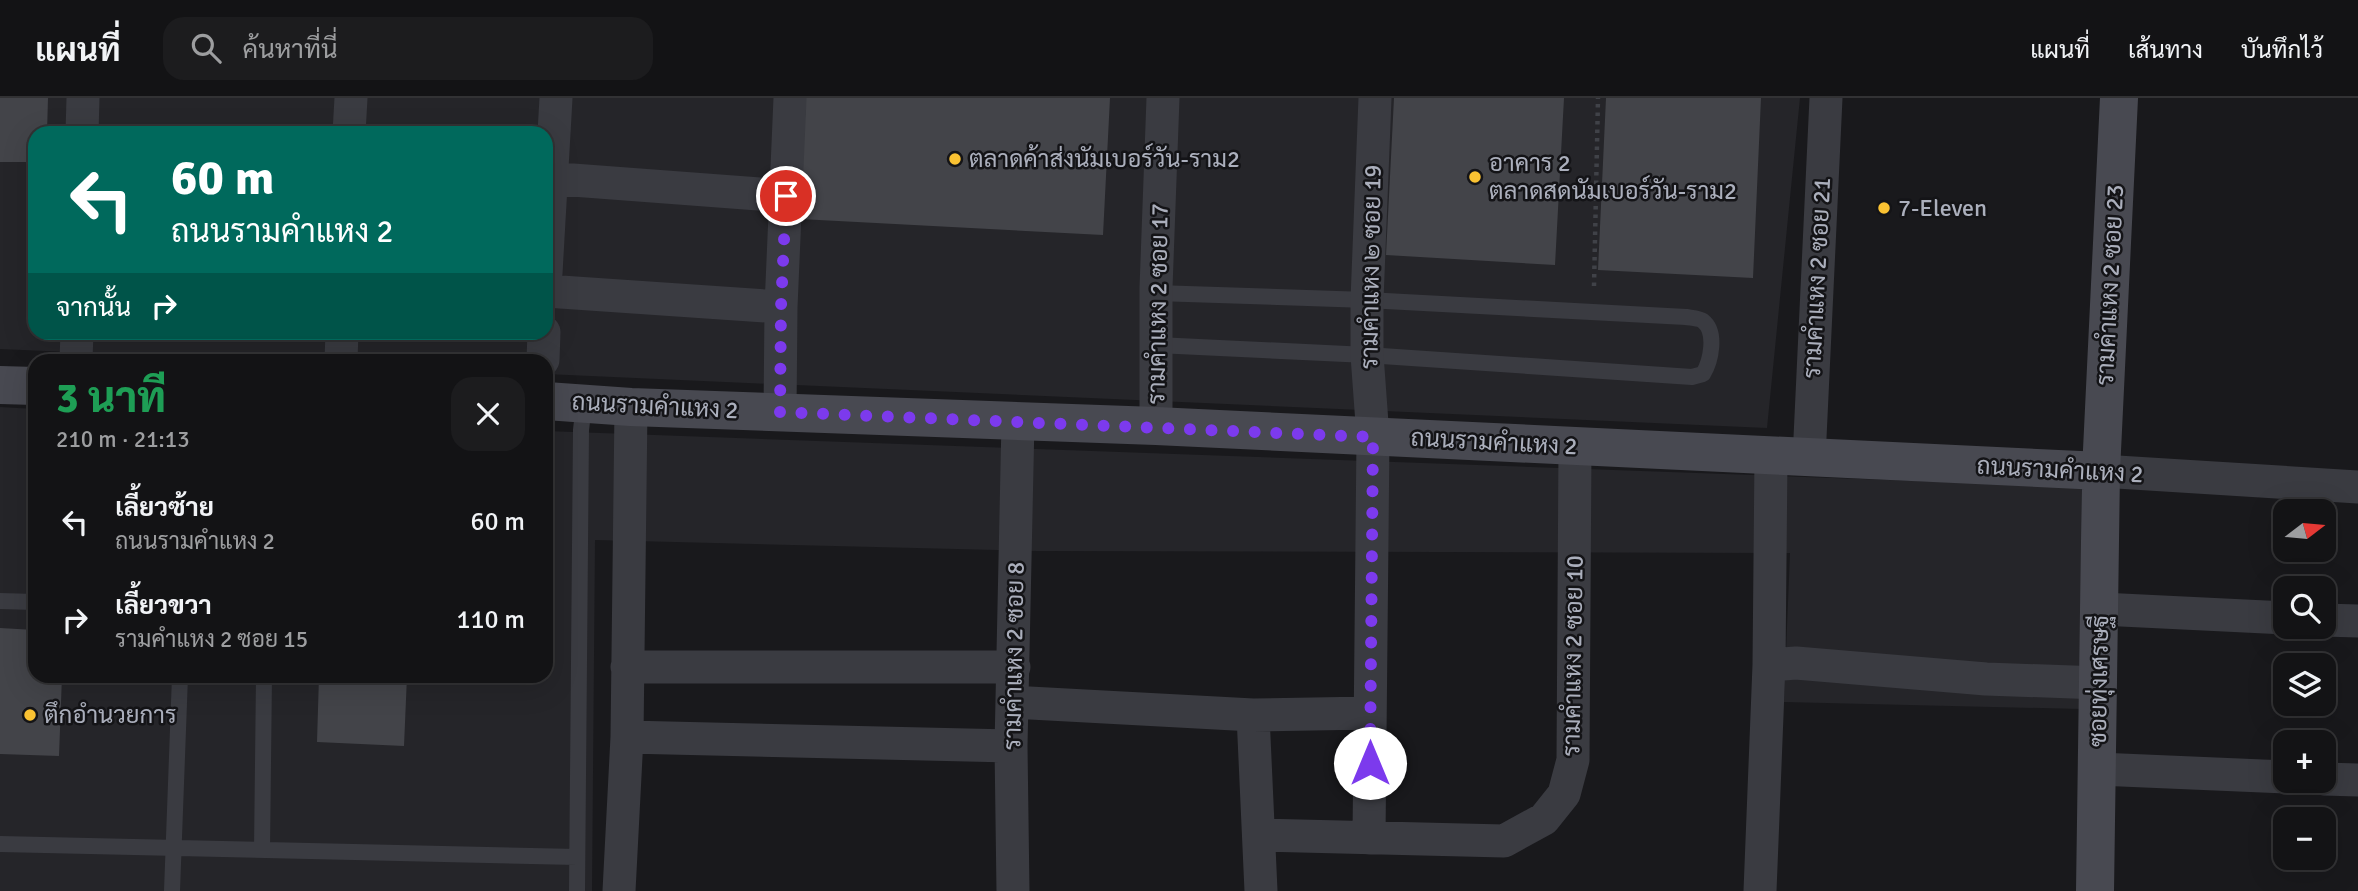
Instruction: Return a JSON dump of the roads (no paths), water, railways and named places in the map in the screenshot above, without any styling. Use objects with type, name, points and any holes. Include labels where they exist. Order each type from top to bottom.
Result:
[{"type":"main road","name":"รามคำแหง 2 ซอย 23","points":[[2101,471],[2119,98]]},
{"type":"main road","points":[[0,385],[28,386]]},
{"type":"main road","name":"ถนนรามคำแหง 2","points":[[553,401],[631,407],[1156,426],[2101,471]]},
{"type":"main road","name":"ซอยทุ่งเศรษฐี","points":[[2095,891],[2101,471]]},
{"type":"street","points":[[82,126],[83,98]]},
{"type":"street","points":[[349,126],[351,98]]},
{"type":"street","points":[[553,132],[556,98]]},
{"type":"street","points":[[780,412],[781,307],[790,98]]},
{"type":"street","name":"รามคำแหง 2 ซอย 17","points":[[1156,426],[1156,293],[1163,98]]},
{"type":"street","name":"รามคำแหง ๒ ซอย 19","points":[[1369,838],[1373,437],[1367,355],[1367,300],[1375,98]]},
{"type":"street","name":"รามคำแหง 2 ซอย 21","points":[[1809,459],[1826,98]]},
{"type":"street","points":[[553,178],[786,196]]},
{"type":"street","points":[[553,292],[781,307]]},
{"type":"street","points":[[619,891],[627,737],[631,407]]},
{"type":"street","name":"รามคำแหง 2 ซอย 8","points":[[1013,891],[1011,746],[1018,421]]},
{"type":"street","name":"รามคำแหง 2 ซอย 10","points":[[1259,835],[1504,841],[1544,819],[1564,793],[1573,760],[1575,446]]},
{"type":"street","points":[[1760,891],[1769,665],[1771,456]]},
{"type":"street","name":"ถนนรามคำแหง 2","points":[[2101,471],[2358,487]]},
{"type":"street","points":[[2101,609],[2273,617]]},
{"type":"street","points":[[2336,620],[2358,621]]},
{"type":"street","points":[[1769,665],[1796,663],[1986,679],[2099,683]]},
{"type":"street","points":[[626,667],[1014,667]]},
{"type":"street","points":[[1013,702],[1253,715],[1370,713]]},
{"type":"street","points":[[1253,715],[1261,891]]},
{"type":"street","points":[[627,737],[1011,746]]},
{"type":"street","points":[[2098,769],[2273,776]]},
{"type":"street","points":[[2336,779],[2358,780]]},
{"type":"lane","points":[[1156,293],[1367,300],[1701,319],[1709,328],[1711,342],[1708,365],[1703,374],[1692,377],[1367,355],[1157,345]]},
{"type":"lane","points":[[577,891],[581,430],[584,402]]},
{"type":"lane","points":[[0,601],[28,602]]},
{"type":"lane","points":[[172,891],[180,683]]},
{"type":"lane","points":[[262,850],[264,683]]},
{"type":"lane","points":[[0,844],[577,857]]},
{"type":"place","name":"ตลาดค้าส่งนัมเบอร์วัน-ราม2","points":[[955,159]]},
{"type":"place","name":"อาคาร 2 ตลาดสดนัมเบอร์วัน-ราม2","points":[[1475,177]]},
{"type":"place","name":"7-Eleven","points":[[1884,208]]},
{"type":"place","name":"ตึกอำนวยการ","points":[[30,715]]}]
